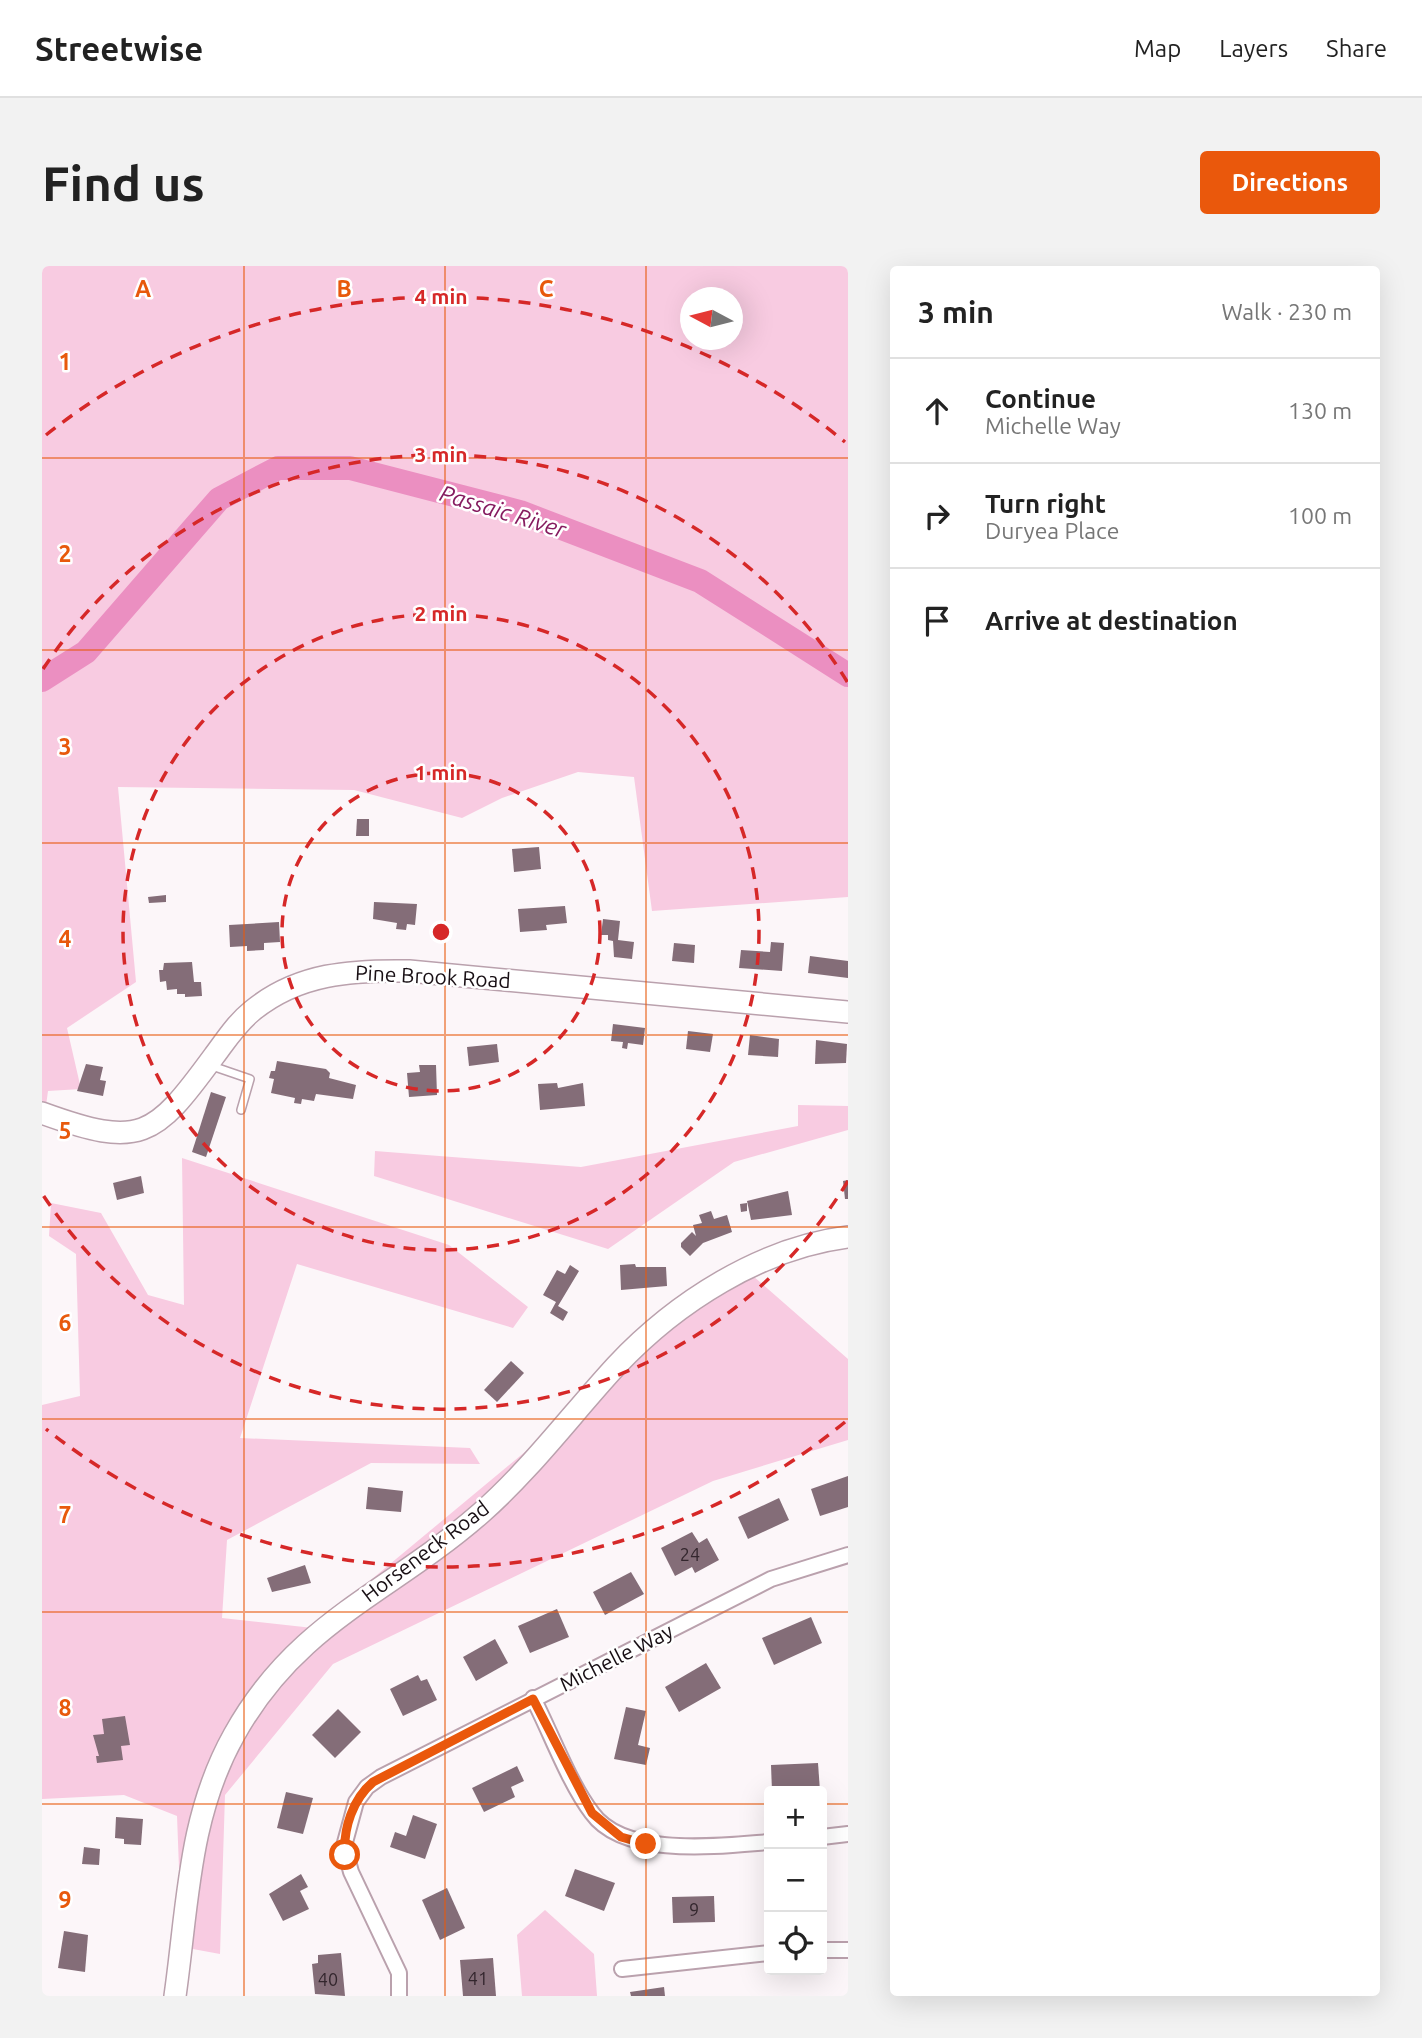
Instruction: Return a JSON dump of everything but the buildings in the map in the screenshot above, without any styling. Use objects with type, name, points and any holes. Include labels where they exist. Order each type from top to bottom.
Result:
[{"type":"street","name":"Pine Brook Road","points":[[42,1113],[89,1130],[107,1132],[143,1129],[173,1110],[228,1035],[254,1009],[301,982],[337,972],[409,971],[848,1012]]},
{"type":"street","name":"Horseneck Road","points":[[175,1996],[192,1857],[208,1790],[235,1732],[283,1666],[343,1611],[436,1548],[482,1512],[618,1364],[676,1314],[773,1255],[799,1246],[848,1237]]},
{"type":"street","name":"Michelle Way","points":[[400,1996],[399,1973],[345,1855],[347,1828],[356,1802],[366,1787],[771,1579],[848,1555]]},
{"type":"street","points":[[533,1699],[587,1805],[608,1829],[646,1844],[764,1842]]},
{"type":"street","points":[[827,1836],[848,1834]]},
{"type":"street","points":[[827,1950],[848,1950]]},
{"type":"street","points":[[622,1969],[764,1954]]},
{"type":"lane","points":[[208,1065],[250,1079],[241,1110]]},
{"type":"shaded area","points":[[42,266],[848,266],[848,897],[652,911],[634,777],[578,772],[502,798],[462,818],[354,790],[118,787],[136,982],[67,1028],[81,1089],[48,1091],[45,1113],[42,1112]]},
{"type":"shaded area","points":[[798,1105],[848,1106],[848,1130],[734,1162],[608,1249],[374,1176],[375,1151],[581,1167],[798,1126]]},
{"type":"shaded area","points":[[182,1158],[449,1245],[528,1307],[513,1328],[297,1264],[240,1438],[470,1448],[480,1464],[371,1463],[227,1540],[222,1618],[313,1628],[745,1269],[848,1359],[848,1440],[713,1481],[333,1664],[225,1795],[220,1954],[182,1947],[177,1816],[124,1795],[42,1799],[42,1405],[80,1396],[76,1254],[49,1236],[51,1203],[101,1213],[148,1295],[184,1305]]},
{"type":"shaded area","points":[[545,1910],[594,1954],[597,1996],[522,1996],[517,1935]]},
{"type":"waterway","name":"Passaic River","points":[[42,680],[86,652],[219,499],[278,468],[350,468],[520,512],[700,581],[848,675]]},
{"type":"route","points":[[345,1855],[347,1828],[356,1802],[366,1787],[533,1699],[597,1820],[621,1837],[646,1844]]}]
